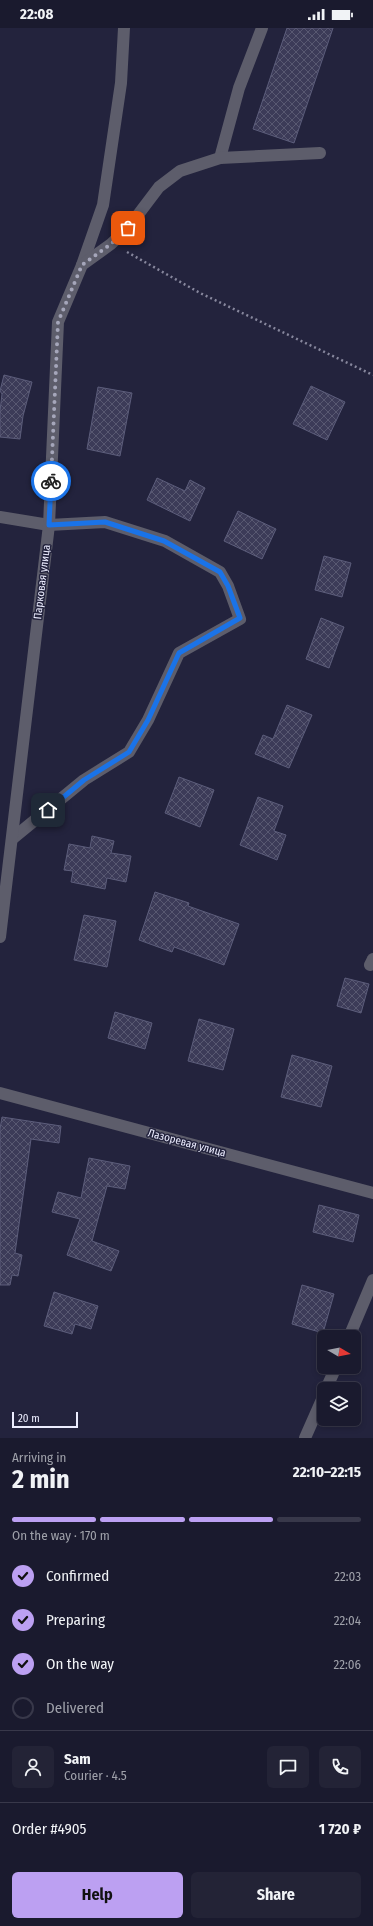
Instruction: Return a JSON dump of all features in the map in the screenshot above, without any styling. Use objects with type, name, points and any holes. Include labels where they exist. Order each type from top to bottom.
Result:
[{"type":"street","name":"Парковая улица","points":[[0,937],[49,525],[58,322],[82,265],[103,204],[121,83],[124,28]]},
{"type":"street","points":[[220,158],[240,88],[262,28]]},
{"type":"street","points":[[82,265],[111,244],[128,228],[159,187],[180,171],[220,158],[320,152]]},
{"type":"street","points":[[0,517],[49,525],[105,522],[164,541],[220,572],[228,586],[240,618],[179,653],[148,720],[129,752],[84,780],[12,839]]},
{"type":"street","name":"Лазоревая улица","points":[[0,1093],[373,1193]]},
{"type":"street","points":[[352,1330],[373,1280]]},
{"type":"street","points":[[306,1438],[317,1412]]},
{"type":"path","points":[[111,244],[200,292],[373,375]]},
{"type":"building","points":[[287,28],[333,28],[294,143],[253,129]]},
{"type":"building","points":[[4,375],[32,382],[23,416],[20,439],[0,437],[0,411],[2,394],[0,391]]},
{"type":"building","points":[[311,386],[345,402],[327,440],[293,424]]},
{"type":"building","points":[[98,387],[132,393],[120,456],[87,449]]},
{"type":"building","points":[[157,478],[185,491],[190,480],[205,488],[190,521],[147,500]]},
{"type":"building","points":[[238,511],[276,529],[262,559],[224,541]]},
{"type":"building","points":[[324,556],[351,563],[342,597],[315,590]]},
{"type":"building","points":[[321,618],[344,627],[329,668],[306,659]]},
{"type":"building","points":[[287,705],[312,715],[289,768],[255,754],[263,735],[273,739]]},
{"type":"building","points":[[179,777],[214,790],[200,827],[165,813]]},
{"type":"building","points":[[258,797],[283,806],[274,831],[286,835],[277,860],[240,845]]},
{"type":"building","points":[[92,836],[114,841],[111,853],[131,856],[126,882],[107,878],[105,889],[71,882],[73,871],[64,870],[69,844],[90,848]]},
{"type":"building","points":[[155,892],[189,903],[188,906],[239,924],[224,965],[174,947],[172,952],[139,940]]},
{"type":"building","points":[[84,915],[116,921],[107,967],[74,960]]},
{"type":"building","points":[[345,978],[369,984],[361,1013],[337,1006]]},
{"type":"building","points":[[115,1012],[152,1023],[145,1049],[108,1038]]},
{"type":"building","points":[[199,1019],[234,1029],[223,1070],[188,1061]]},
{"type":"building","points":[[292,1055],[332,1066],[321,1107],[281,1097]]},
{"type":"building","points":[[2,1117],[61,1126],[59,1143],[31,1139],[15,1253],[22,1255],[18,1276],[12,1275],[10,1285],[0,1285],[0,1129]]},
{"type":"building","points":[[89,1158],[130,1166],[125,1189],[107,1186],[92,1241],[119,1251],[111,1271],[67,1255],[80,1219],[52,1212],[58,1192],[81,1198]]},
{"type":"building","points":[[319,1205],[359,1215],[353,1242],[313,1232]]},
{"type":"building","points":[[302,1285],[334,1294],[324,1330],[317,1330],[317,1331],[292,1324]]},
{"type":"building","points":[[54,1292],[98,1306],[91,1329],[75,1324],[72,1334],[44,1326]]},
{"type":"way so far","points":[[51,481],[58,322],[82,265],[111,244],[128,228]]},
{"type":"route","points":[[48,810],[84,780],[129,752],[148,720],[179,653],[240,618],[228,586],[220,572],[164,541],[105,522],[49,525],[51,481]]}]
